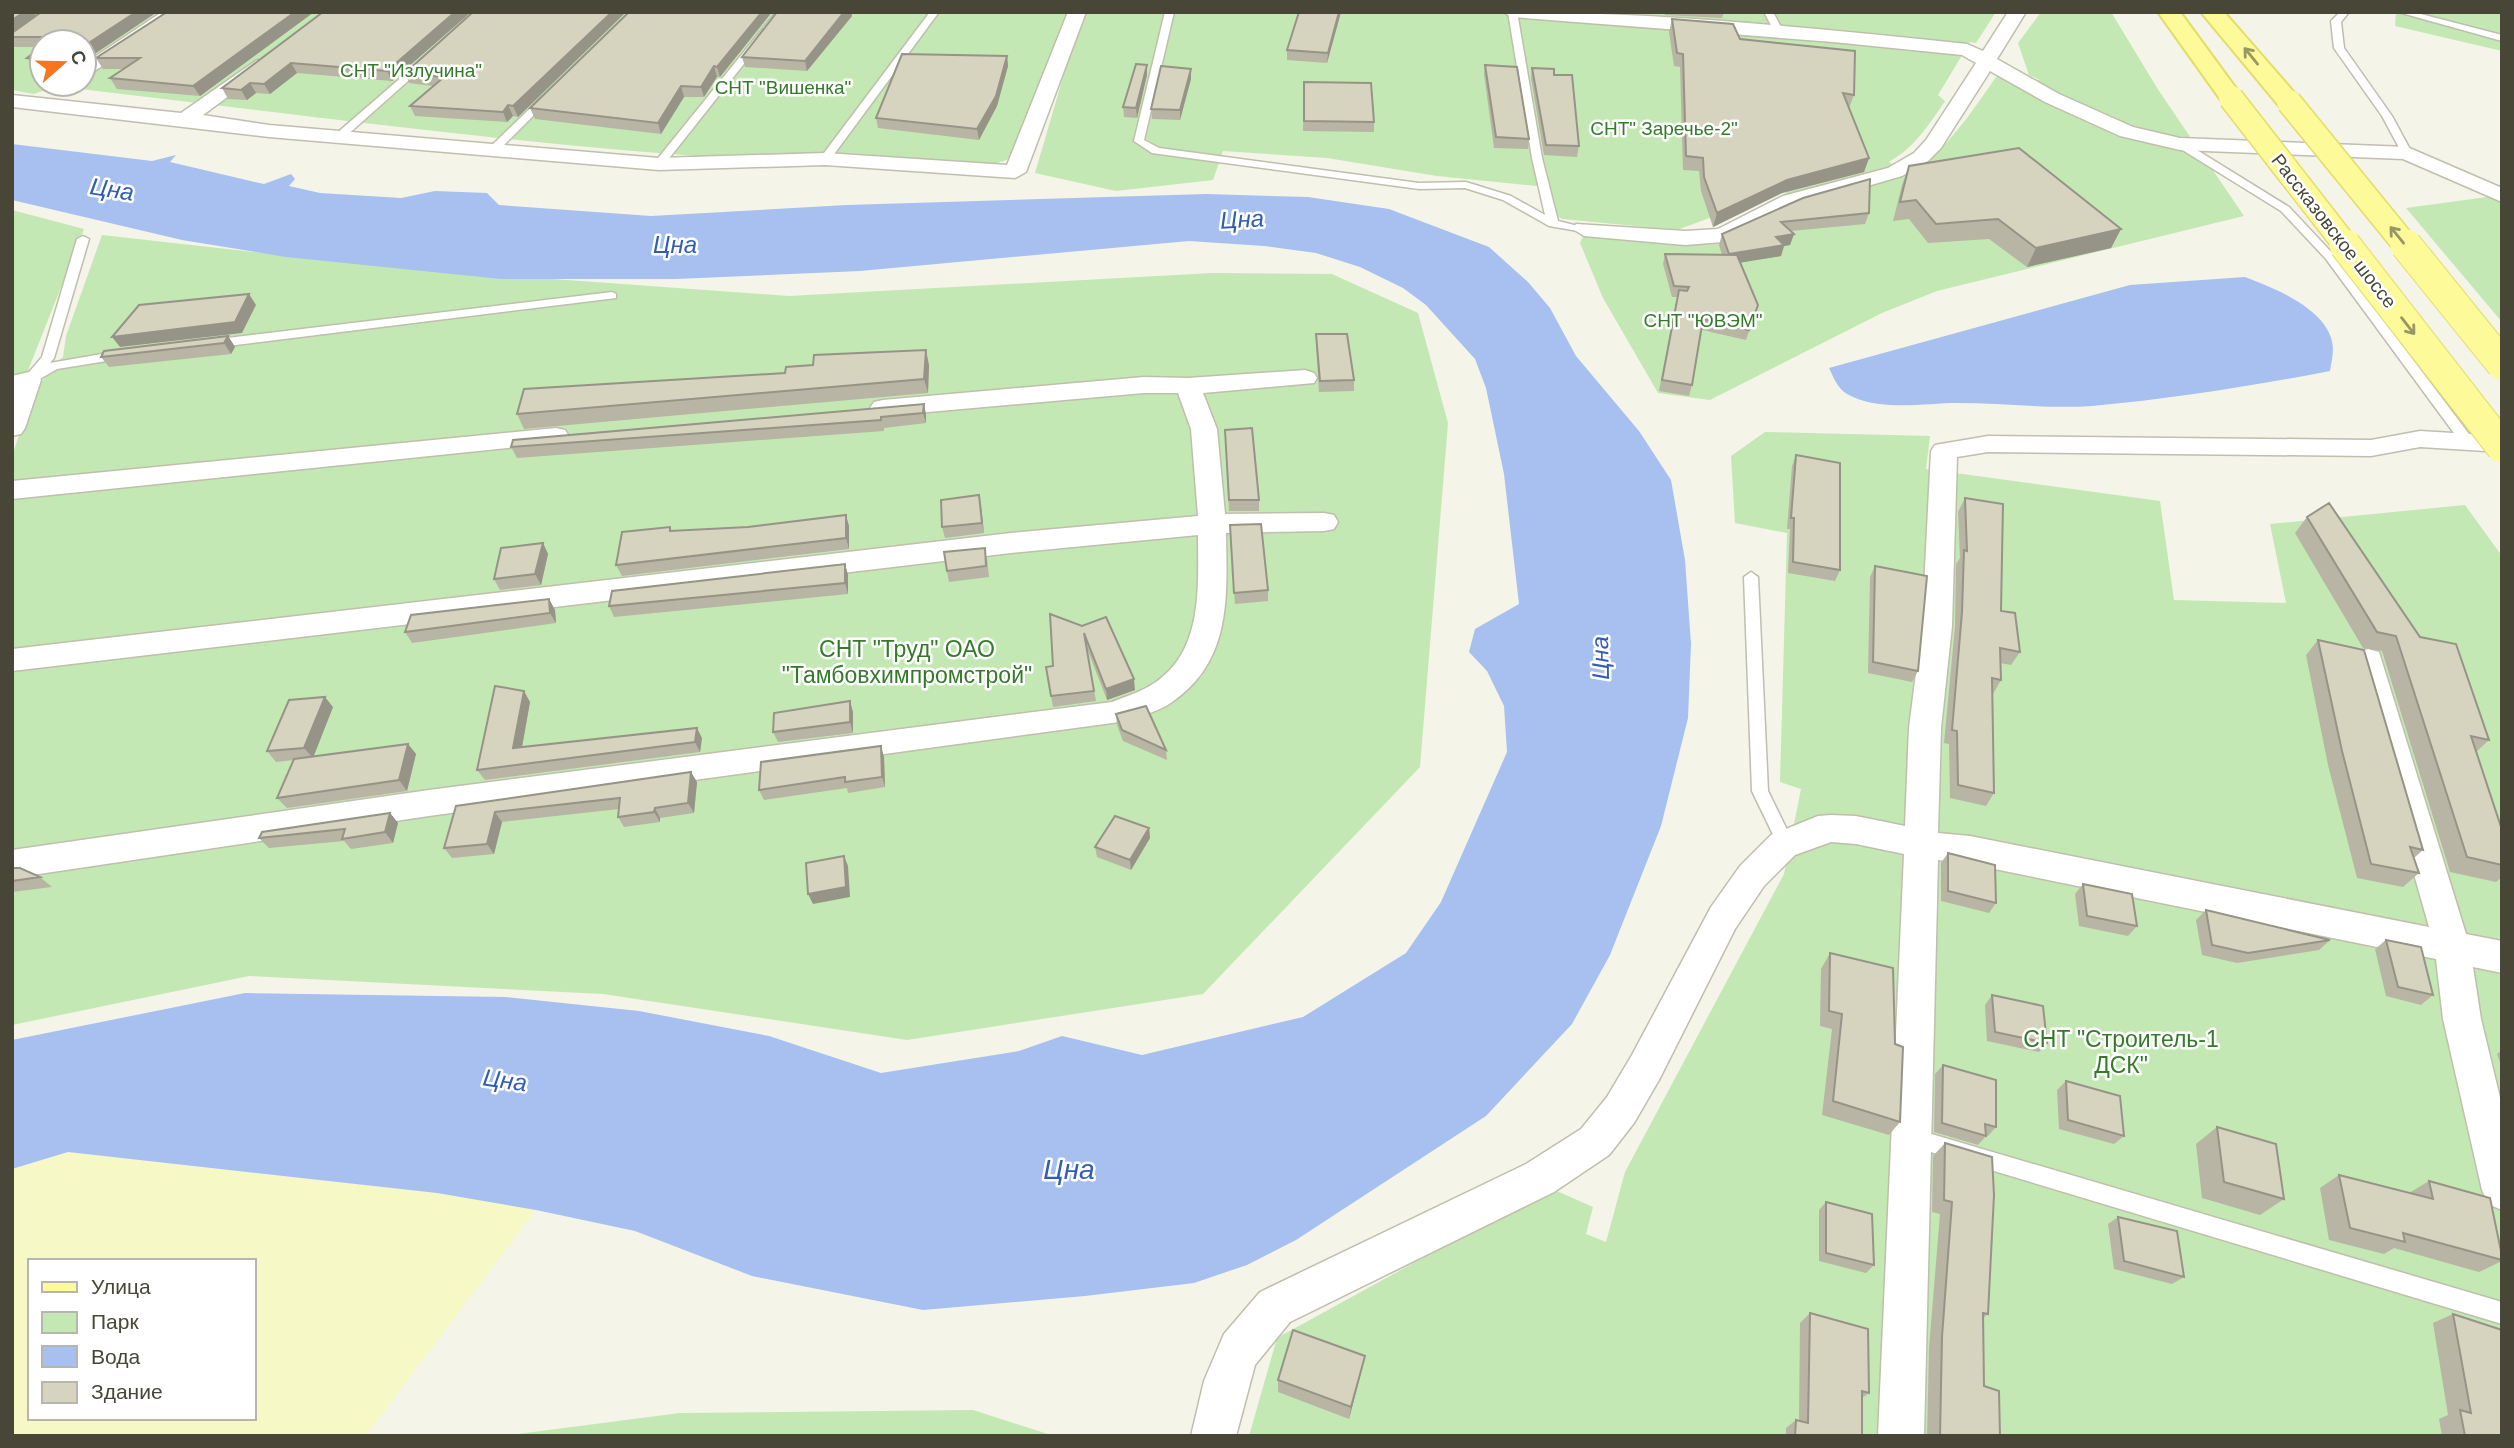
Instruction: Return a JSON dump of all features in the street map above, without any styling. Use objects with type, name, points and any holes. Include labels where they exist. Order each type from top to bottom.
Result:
[{"type":"main road","name":"Рассказовское шоссе","points":[[2169,12],[2231,98],[2502,445]]},
{"type":"main road","name":"Рассказовское шоссе","points":[[2212,12],[2289,102],[2502,364]]},
{"type":"street","points":[[98,63],[175,12]]},
{"type":"street","points":[[12,101],[185,119],[269,131],[659,164],[825,159],[1015,172],[1077,12]]},
{"type":"street","points":[[1512,12],[1967,50],[2052,97],[2127,132],[2180,144],[2407,153],[2502,196]]},
{"type":"street","points":[[1584,229],[1708,238],[1737,231],[1791,201],[1895,172],[1921,157],[1934,144],[2017,12]]},
{"type":"street","points":[[185,119],[274,53]]},
{"type":"street","points":[[36,104],[45,98]]},
{"type":"street","points":[[855,410],[1144,386],[1188,386],[1305,378]]},
{"type":"street","points":[[12,428],[21,382]]},
{"type":"street","points":[[12,864],[443,801],[1116,713],[1160,695],[1177,681],[1190,666],[1202,644],[1212,613],[1212,524],[1204,429],[1188,386]]},
{"type":"street","points":[[12,490],[585,434]]},
{"type":"street","points":[[1901,1436],[1925,728],[1937,626],[1944,452],[1988,444],[2371,448],[2420,439],[2502,445]]},
{"type":"street","points":[[12,660],[970,548],[1212,524],[1324,522]]},
{"type":"street","points":[[2368,660],[2452,946],[2462,1019],[2502,1190]]},
{"type":"street","points":[[1213,1436],[1238,1349],[1252,1327],[1275,1307],[1511,1191],[1594,1143],[1626,1101],[1723,918],[1761,865],[1785,842],[1815,830],[1866,830],[1920,844],[1970,850],[2502,957]]},
{"type":"lane","points":[[659,164],[781,12]]},
{"type":"lane","points":[[825,159],[935,12]]},
{"type":"lane","points":[[1170,12],[1139,141],[1156,151],[1419,186],[1466,185],[1507,198],[1553,224],[1584,229]]},
{"type":"lane","points":[[1512,12],[1537,159],[1553,224]]},
{"type":"lane","points":[[1768,12],[1779,33]]},
{"type":"lane","points":[[2345,12],[2336,21],[2339,48],[2387,117],[2407,153]]},
{"type":"lane","points":[[2402,12],[2502,38]]},
{"type":"lane","points":[[341,135],[431,56]]},
{"type":"lane","points":[[492,150],[559,86]]},
{"type":"lane","points":[[2180,144],[2284,208],[2330,257],[2467,441]]},
{"type":"lane","points":[[21,382],[48,358],[83,240]]},
{"type":"lane","points":[[198,345],[612,296]]},
{"type":"lane","points":[[21,382],[53,366],[129,354]]},
{"type":"lane","points":[[1751,577],[1760,791],[1785,842]]},
{"type":"lane","points":[[1911,1136],[2502,1313]]},
{"type":"green space","name":"СНТ \"Вишенка\"","points":[[12,12],[1068,12],[1013,152],[1007,160],[993,164],[826,152],[806,163],[618,150],[98,91],[98,28],[28,28],[28,93],[12,90]]},
{"type":"green space","name":"СНТ\" Заречье-2\"","points":[[1082,12],[1485,12],[1820,41],[1819,30],[1611,12],[1996,12],[1976,43],[1970,42],[1938,95],[1945,101],[1933,119],[1914,143],[1889,162],[1910,176],[1947,142],[1996,77],[2040,80],[2029,75],[2018,43],[2041,12],[2111,12],[2159,91],[2244,216],[1937,291],[1882,313],[1710,400],[1658,393],[1603,298],[1580,243],[1584,234],[1690,245],[1740,243],[1800,207],[1778,185],[1764,198],[1677,230],[1562,219],[1554,214],[1547,187],[1437,176],[1327,158],[1223,151],[1213,180],[1116,191],[1035,173]]},
{"type":"green space","points":[[2396,12],[2502,12],[2502,51],[2395,26]]},
{"type":"green space","points":[[2502,195],[2502,322],[2406,208]]},
{"type":"green space","points":[[12,210],[84,229],[12,411]]},
{"type":"green space","name":"СНТ \"Труд\" ОАО \"Тамбовхимпромстрой\"","points":[[102,235],[389,267],[789,296],[1212,273],[1332,274],[1418,313],[1448,423],[1420,767],[1203,994],[907,1040],[603,994],[249,976],[12,1025],[12,456],[37,390],[63,357],[66,336]]},
{"type":"green space","name":"СНТ \"Строитель-1 ДСК\"","points":[[1765,432],[1930,436],[1926,469],[2160,501],[2174,600],[2286,603],[2270,524],[2465,505],[2502,556],[2502,1436],[1249,1436],[1277,1338],[1550,1188],[1593,1207],[1586,1234],[1606,1242],[1625,1172],[1784,874],[1801,789],[1780,782],[1787,533],[1735,523],[1731,456]]},
{"type":"green space","points":[[973,1410],[1054,1436],[502,1436],[680,1413]]},
{"type":"sand","points":[[68,1152],[437,1193],[536,1210],[366,1436],[12,1436],[12,1169]]},
{"type":"water","name":"Цна","points":[[12,144],[152,161],[176,155],[170,162],[264,184],[291,174],[295,179],[289,186],[320,193],[401,198],[435,191],[487,193],[499,205],[651,216],[847,205],[1206,194],[1308,197],[1389,209],[1489,247],[1528,282],[1550,308],[1576,356],[1639,431],[1671,480],[1685,560],[1691,644],[1688,718],[1661,826],[1610,955],[1572,1024],[1486,1116],[1296,1240],[1247,1265],[1194,1283],[1085,1296],[923,1310],[752,1276],[635,1231],[437,1193],[68,1152],[12,1169],[12,1040],[245,993],[505,997],[639,1011],[769,1036],[881,1073],[1019,1051],[1062,1036],[1142,1055],[1303,1017],[1406,953],[1441,902],[1507,752],[1504,706],[1487,671],[1469,652],[1475,629],[1519,604],[1504,474],[1486,388],[1475,359],[1426,305],[1403,288],[1360,267],[1316,253],[1189,241],[860,271],[676,279],[501,279],[286,257],[182,240],[12,200]]},
{"type":"water","points":[[2245,277],[2299,302],[2322,322],[2330,334],[2333,348],[2330,371],[2181,396],[2059,407],[1975,403],[1873,403],[1847,394],[1836,382],[1829,368],[2130,285]]},
{"type":"building","points":[[12,12],[24,12],[12,20]]},
{"type":"building","points":[[38,12],[136,12],[98,37],[98,28],[28,28],[28,37],[12,37],[12,33],[40,13]]},
{"type":"building","points":[[167,12],[295,12],[193,86],[110,78],[140,58],[98,57]]},
{"type":"building","points":[[323,12],[455,12],[387,71],[291,63],[264,84],[250,83],[241,90],[222,88]]},
{"type":"building","points":[[473,12],[612,12],[513,106],[508,105],[503,112],[410,106],[444,77],[405,73]]},
{"type":"building","points":[[629,12],[762,12],[717,67],[714,66],[701,87],[681,86],[658,123],[530,108]]},
{"type":"building","points":[[777,12],[844,12],[805,61],[742,57]]},
{"type":"building","points":[[1299,12],[1339,12],[1328,53],[1287,50]]},
{"type":"building","points":[[1672,19],[1733,24],[1740,39],[1855,51],[1854,95],[1843,93],[1869,158],[1787,180],[1717,213],[1704,177],[1703,158],[1686,156],[1683,54],[1677,53]]},
{"type":"building","points":[[902,54],[1007,56],[996,96],[977,129],[876,118]]},
{"type":"building","points":[[1136,64],[1147,65],[1136,108],[1123,107]]},
{"type":"building","points":[[1485,65],[1517,67],[1529,139],[1496,137]]},
{"type":"building","points":[[1161,66],[1191,69],[1180,110],[1151,109]]},
{"type":"building","points":[[1532,68],[1554,69],[1554,75],[1572,75],[1579,146],[1546,145]]},
{"type":"building","points":[[1304,82],[1371,83],[1374,122],[1304,121]]},
{"type":"building","points":[[2019,148],[2121,229],[2036,248],[1998,219],[1936,224],[1916,200],[1900,202],[1909,166]]},
{"type":"building","points":[[1870,179],[1869,213],[1781,222],[1794,234],[1776,237],[1784,245],[1729,254],[1722,234],[1803,198]]},
{"type":"building","points":[[1665,254],[1737,255],[1758,305],[1749,330],[1703,319],[1692,385],[1662,380],[1679,290],[1687,291],[1689,287],[1674,286]]},
{"type":"building","points":[[249,294],[235,322],[112,337],[139,305]]},
{"type":"building","points":[[1316,334],[1347,334],[1354,380],[1320,381]]},
{"type":"building","points":[[228,336],[224,343],[101,357],[104,351]]},
{"type":"building","points":[[926,350],[924,379],[517,414],[524,389],[785,373],[786,367],[813,365],[814,355]]},
{"type":"building","points":[[924,404],[923,413],[881,417],[881,420],[511,447],[513,440]]},
{"type":"building","points":[[1252,428],[1259,500],[1229,500],[1225,430]]},
{"type":"building","points":[[1796,455],[1840,463],[1840,570],[1793,562],[1794,518],[1791,518]]},
{"type":"building","points":[[979,495],[982,523],[942,527],[941,500]]},
{"type":"building","points":[[1965,498],[2003,504],[2001,611],[2015,613],[2020,652],[2000,648],[2001,680],[1992,678],[1994,793],[1958,785],[1957,731],[1952,730],[1962,612],[1964,550],[1967,551]]},
{"type":"building","points":[[2329,503],[2420,637],[2456,644],[2489,740],[2471,736],[2502,830],[2502,865],[2467,857],[2396,636],[2377,632],[2307,517]]},
{"type":"building","points":[[846,515],[846,538],[616,565],[622,532],[670,527],[670,531],[748,527]]},
{"type":"building","points":[[1261,524],[1268,590],[1234,593],[1230,525]]},
{"type":"building","points":[[543,543],[535,574],[494,579],[501,548]]},
{"type":"building","points":[[985,548],[986,566],[947,571],[944,552]]},
{"type":"building","points":[[845,564],[845,583],[609,606],[612,591]]},
{"type":"building","points":[[1875,566],[1927,576],[1918,671],[1873,662]]},
{"type":"building","points":[[549,599],[550,613],[405,632],[411,615]]},
{"type":"building","points":[[1050,614],[1082,626],[1106,617],[1134,679],[1106,689],[1084,633],[1094,691],[1051,696],[1046,667],[1053,666]]},
{"type":"building","points":[[2318,640],[2364,650],[2423,850],[2410,847],[2419,873],[2371,864],[2342,751]]},
{"type":"building","points":[[495,686],[524,691],[513,748],[697,728],[695,742],[477,770]]},
{"type":"building","points":[[325,697],[304,748],[267,751],[289,700]]},
{"type":"building","points":[[850,701],[850,722],[773,732],[774,713]]},
{"type":"building","points":[[1146,706],[1166,750],[1122,730],[1116,714]]},
{"type":"building","points":[[408,744],[399,780],[277,798],[294,759]]},
{"type":"building","points":[[881,746],[882,777],[845,782],[845,777],[759,790],[761,762]]},
{"type":"building","points":[[691,772],[688,803],[655,808],[654,812],[618,817],[620,798],[495,812],[487,844],[444,848],[456,806]]},
{"type":"building","points":[[390,813],[385,832],[342,839],[345,829],[259,838],[262,832]]},
{"type":"building","points":[[1115,816],[1149,828],[1130,860],[1095,847]]},
{"type":"building","points":[[1948,853],[1995,865],[1996,903],[1948,891]]},
{"type":"building","points":[[844,856],[846,887],[808,894],[806,863]]},
{"type":"building","points":[[12,868],[20,868],[40,877],[12,881]]},
{"type":"building","points":[[2083,884],[2132,894],[2137,926],[2087,916]]},
{"type":"building","points":[[2206,910],[2330,940],[2248,953],[2212,945]]},
{"type":"building","points":[[2386,940],[2421,947],[2433,995],[2398,987]]},
{"type":"building","points":[[1830,953],[1893,968],[1895,1044],[1903,1047],[1900,1122],[1833,1101],[1842,1014],[1829,1011]]},
{"type":"building","points":[[1992,995],[2043,1006],[2047,1043],[1995,1032]]},
{"type":"building","points":[[1943,1065],[1996,1080],[1996,1127],[1985,1124],[1986,1136],[1942,1123]]},
{"type":"building","points":[[2066,1081],[2120,1096],[2124,1136],[2068,1120]]},
{"type":"building","points":[[2217,1127],[2276,1144],[2284,1199],[2224,1182]]},
{"type":"building","points":[[1945,1143],[1992,1157],[1994,1195],[1988,1314],[1983,1313],[1984,1386],[1999,1391],[2000,1436],[1940,1436],[1942,1337],[1952,1202],[1944,1200]]},
{"type":"building","points":[[2339,1175],[2433,1199],[2429,1181],[2490,1198],[2502,1260],[2403,1233],[2405,1242],[2350,1228]]},
{"type":"building","points":[[1826,1202],[1872,1214],[1874,1265],[1826,1253]]},
{"type":"building","points":[[2118,1217],[2177,1231],[2184,1277],[2124,1261]]},
{"type":"building","points":[[1810,1313],[1868,1329],[1869,1393],[1862,1391],[1862,1436],[1795,1436],[1796,1420],[1808,1423]]},
{"type":"building","points":[[2453,1314],[2502,1330],[2502,1436],[2465,1436],[2460,1410],[2471,1413]]},
{"type":"building","points":[[1293,1330],[1365,1356],[1351,1407],[1278,1380]]},
{"type":"park label","name":"СНТ \"Излучина\"","points":[[411,70]]},
{"type":"park label","name":"СНТ \"ЮВЭМ\"","points":[[1703,320]]}]
